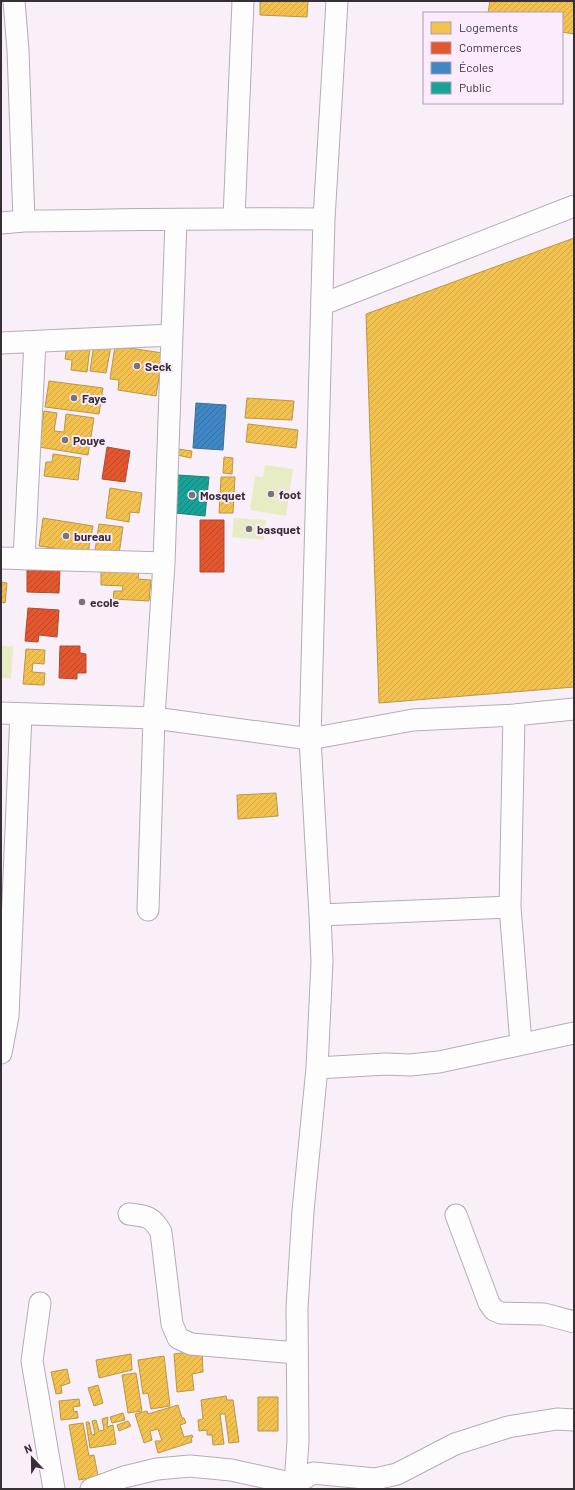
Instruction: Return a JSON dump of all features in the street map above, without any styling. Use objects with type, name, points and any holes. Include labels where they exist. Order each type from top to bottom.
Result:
[{"type":"street","points":[[14,1],[10,50],[24,221]]},
{"type":"street","points":[[234,218],[243,1]]},
{"type":"street","points":[[295,1484],[298,1441],[297,1308],[303,1211],[318,1068],[322,962],[310,739],[323,304],[324,219],[337,1]]},
{"type":"street","points":[[323,304],[574,206]]},
{"type":"street","points":[[1,223],[24,221],[234,218],[324,219]]},
{"type":"street","points":[[148,910],[154,718],[164,564],[176,220]]},
{"type":"street","points":[[1,343],[172,335]]},
{"type":"street","points":[[24,559],[35,342]]},
{"type":"street","points":[[1,558],[164,564]]},
{"type":"street","points":[[1,713],[154,718],[310,739],[413,720],[514,715],[574,710]]},
{"type":"street","points":[[1,1053],[8,1016],[6,927],[22,714]]},
{"type":"street","points":[[514,715],[510,907],[521,1044]]},
{"type":"street","points":[[320,915],[510,907]]},
{"type":"street","points":[[318,1068],[386,1064],[410,1065],[439,1062],[574,1033]]},
{"type":"street","points":[[129,1214],[146,1216],[155,1222],[161,1232],[172,1324],[178,1338],[191,1344],[297,1353]]},
{"type":"street","points":[[456,1215],[489,1303],[494,1310],[501,1313],[544,1314],[574,1322]]},
{"type":"street","points":[[40,1303],[32,1362],[54,1489]]},
{"type":"street","points":[[91,1489],[124,1477],[151,1471],[190,1466],[232,1470],[295,1484],[313,1473],[398,1481],[455,1444],[508,1428],[557,1420],[574,1420]]},
{"type":"green space","name":"foot","points":[[265,465],[293,469],[286,516],[250,510],[255,476],[263,477]]},
{"type":"green space","name":"basquet","points":[[234,518],[266,520],[264,540],[232,537]]},
{"type":"green space","points":[[1,646],[13,646],[11,678],[1,678]]},
{"type":"building: Logements","points":[[260,1],[308,1],[307,17],[260,15]]},
{"type":"building: Logements","points":[[490,1],[574,2],[574,34],[563,32],[563,12],[488,12]]},
{"type":"building: Logements","points":[[574,238],[574,687],[379,703],[366,314]]},
{"type":"building: Logements","points":[[94,344],[111,346],[106,373],[90,371]]},
{"type":"building: Logements","points":[[67,345],[90,348],[87,372],[71,370],[72,360],[65,359]]},
{"type":"building: Logements","name":"Seck","points":[[115,346],[163,353],[156,396],[118,390],[119,380],[110,379]]},
{"type":"building: Logements","name":"Faye","points":[[49,381],[103,388],[99,414],[45,407]]},
{"type":"building: Logements","points":[[247,398],[294,401],[292,420],[245,418]]},
{"type":"building: Logements","name":"Pouye","points":[[44,411],[57,413],[54,431],[64,432],[66,414],[94,418],[88,455],[39,447]]},
{"type":"building: Logements","points":[[248,424],[298,430],[296,448],[246,442]]},
{"type":"building: Logements","points":[[178,449],[192,451],[191,458],[177,455]]},
{"type":"building: Logements","points":[[53,454],[81,458],[78,480],[44,476],[46,462],[52,462]]},
{"type":"building: Logements","points":[[224,457],[233,458],[232,474],[223,473]]},
{"type":"building: Logements","points":[[221,477],[235,477],[233,513],[219,513]]},
{"type":"building: Logements","points":[[110,488],[142,493],[139,513],[130,512],[129,522],[106,518]]},
{"type":"building: Logements","name":"bureau","points":[[43,518],[93,526],[88,553],[39,546]]},
{"type":"building: Logements","points":[[99,524],[123,527],[119,554],[95,550]]},
{"type":"building: Logements","points":[[101,569],[139,572],[138,579],[151,580],[149,601],[113,599],[114,591],[122,591],[123,586],[101,585]]},
{"type":"building: Logements","points":[[1,582],[7,583],[5,603],[1,602]]},
{"type":"building: Logements","points":[[26,649],[45,650],[44,664],[33,663],[32,672],[45,673],[44,685],[23,684]]},
{"type":"building: Logements","points":[[276,793],[278,816],[238,819],[237,795]]},
{"type":"building: Logements","points":[[202,1350],[203,1372],[192,1374],[194,1390],[177,1392],[174,1354]]},
{"type":"building: Logements","points":[[131,1354],[132,1370],[99,1378],[96,1360]]},
{"type":"building: Logements","points":[[164,1356],[170,1406],[151,1409],[148,1393],[143,1394],[138,1360]]},
{"type":"building: Logements","points":[[67,1369],[70,1383],[61,1386],[62,1393],[56,1394],[51,1372]]},
{"type":"building: Logements","points":[[136,1373],[142,1411],[128,1413],[122,1375]]},
{"type":"building: Logements","points":[[98,1385],[103,1403],[94,1406],[88,1388]]},
{"type":"building: Logements","points":[[226,1396],[227,1400],[233,1400],[239,1442],[229,1443],[225,1414],[220,1414],[224,1444],[213,1445],[212,1435],[207,1435],[207,1430],[199,1431],[198,1420],[203,1419],[201,1400]]},
{"type":"building: Logements","points":[[258,1397],[278,1397],[278,1431],[258,1431]]},
{"type":"building: Logements","points":[[79,1399],[80,1406],[73,1407],[74,1412],[77,1411],[78,1418],[61,1420],[59,1401]]},
{"type":"building: Logements","points":[[178,1405],[182,1418],[184,1418],[186,1423],[180,1425],[184,1437],[192,1435],[192,1442],[158,1453],[155,1441],[162,1441],[158,1429],[150,1431],[152,1440],[144,1443],[135,1414],[147,1411],[148,1414]]},
{"type":"building: Logements","points":[[123,1413],[125,1420],[112,1423],[110,1417]]},
{"type":"building: Logements","points":[[108,1417],[107,1427],[113,1425],[116,1444],[90,1448],[86,1422],[89,1422],[92,1435],[95,1434],[92,1421],[96,1420],[99,1431],[104,1430],[102,1419]]},
{"type":"building: Logements","points":[[128,1421],[131,1426],[119,1431],[117,1425]]},
{"type":"building: Logements","points":[[83,1423],[89,1456],[94,1455],[98,1476],[79,1480],[69,1425]]},
{"type":"building: Commerces","points":[[107,447],[130,451],[125,482],[102,479]]},
{"type":"building: Commerces","points":[[200,520],[224,520],[224,572],[200,572]]},
{"type":"building: Commerces","points":[[27,568],[60,569],[59,593],[27,592]]},
{"type":"building: Commerces","points":[[28,608],[59,610],[57,637],[39,635],[38,642],[25,641]]},
{"type":"building: Commerces","points":[[60,646],[80,646],[80,653],[86,654],[86,673],[77,673],[77,679],[59,678]]},
{"type":"building: Écoles","points":[[196,403],[226,405],[223,450],[193,448]]},
{"type":"building: Public","name":"Mosquet","points":[[178,475],[209,477],[205,516],[175,513]]},
{"type":"place","name":"Seck","points":[[137,366]]},
{"type":"place","name":"Faye","points":[[74,398]]},
{"type":"place","name":"Pouye","points":[[65,440]]},
{"type":"place","name":"foot","points":[[271,494]]},
{"type":"place","name":"Mosquet","points":[[192,495]]},
{"type":"place","name":"basquet","points":[[249,529]]},
{"type":"place","name":"bureau","points":[[66,536]]},
{"type":"place","name":"ecole","points":[[82,602]]}]
